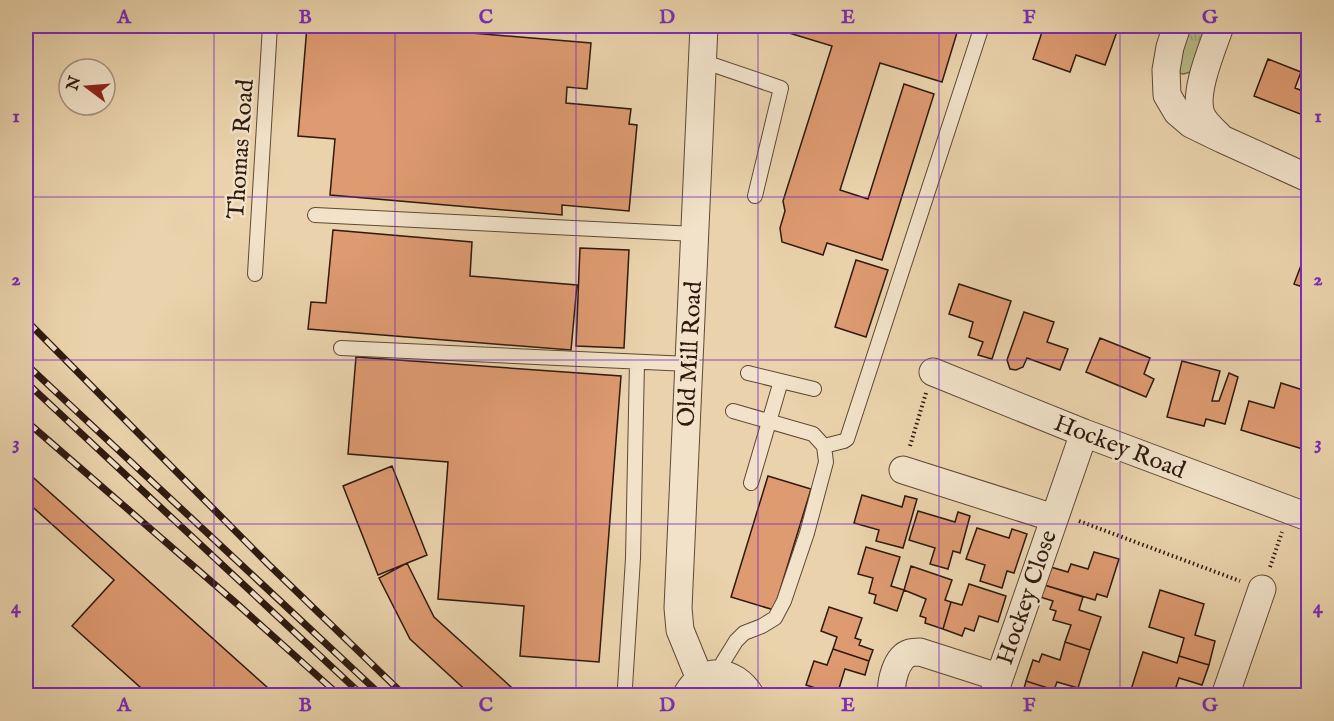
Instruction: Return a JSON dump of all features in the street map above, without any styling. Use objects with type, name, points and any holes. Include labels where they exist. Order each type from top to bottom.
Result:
[{"type":"street","name":"Old Mill Road","points":[[703,683],[680,630],[678,608],[704,26]]},
{"type":"street","points":[[1176,26],[1166,70],[1167,95],[1177,112],[1191,124],[1221,140],[1308,178]]},
{"type":"street","points":[[1220,26],[1202,80],[1199,99],[1201,114],[1221,140]]},
{"type":"street","name":"Hockey Road","points":[[933,372],[1084,433],[1299,514]]},
{"type":"street","name":"Hockey Close","points":[[892,696],[892,685],[898,664],[903,656],[911,652],[920,652],[995,686],[1084,433]]},
{"type":"street","name":"Hockey Close","points":[[903,470],[1055,515]]},
{"type":"street","points":[[1225,696],[1262,589]]},
{"type":"street","points":[[703,683],[735,678],[744,685],[751,696]]},
{"type":"lane","name":"Thomas Road","points":[[255,274],[270,26]]},
{"type":"lane","points":[[824,446],[847,439],[982,26]]},
{"type":"lane","points":[[702,61],[781,88],[755,196]]},
{"type":"lane","points":[[315,215],[695,234]]},
{"type":"lane","points":[[341,348],[688,364]]},
{"type":"lane","points":[[625,687],[633,558],[637,362]]},
{"type":"lane","points":[[748,373],[814,389]]},
{"type":"lane","points":[[751,483],[782,381]]},
{"type":"lane","points":[[703,683],[723,662],[744,633],[775,618],[784,601],[807,533],[826,462],[824,446],[813,434],[733,411]]},
{"type":"path","points":[[903,470],[933,372]]},
{"type":"path","points":[[1055,515],[1262,589],[1299,514]]},
{"type":"green space","points":[[1184,26],[1209,26],[1191,72],[1183,74],[1179,73]]},
{"type":"building","points":[[307,26],[387,26],[591,43],[587,89],[567,87],[566,103],[631,109],[629,124],[637,125],[629,211],[562,205],[562,215],[330,195],[335,139],[298,136]]},
{"type":"building","points":[[766,26],[959,26],[942,82],[880,63],[840,190],[868,199],[904,84],[934,94],[882,260],[827,243],[823,255],[782,242],[780,228],[785,211],[783,201],[832,46]]},
{"type":"building","points":[[1044,26],[1119,26],[1105,65],[1076,55],[1070,72],[1033,59]]},
{"type":"building","points":[[1268,59],[1301,72],[1295,88],[1308,93],[1308,117],[1254,96]]},
{"type":"building","points":[[333,230],[472,242],[470,276],[577,285],[571,350],[308,329],[311,302],[326,303]]},
{"type":"building","points":[[580,248],[629,250],[624,348],[576,346]]},
{"type":"building","points":[[1306,252],[1308,253],[1308,289],[1294,284]]},
{"type":"building","points":[[856,260],[888,270],[866,337],[835,327]]},
{"type":"building","points":[[959,284],[1011,301],[992,359],[978,355],[983,342],[969,337],[973,322],[949,314]]},
{"type":"building","points":[[1024,312],[1054,322],[1047,342],[1068,349],[1060,370],[1027,358],[1023,367],[1016,370],[1010,369],[1007,360]]},
{"type":"building","points":[[1100,338],[1150,358],[1144,374],[1154,379],[1146,397],[1086,372]]},
{"type":"building","points":[[356,357],[621,376],[599,662],[520,656],[524,606],[438,599],[448,462],[348,454]]},
{"type":"building","points":[[1182,361],[1220,371],[1212,401],[1219,401],[1229,373],[1238,377],[1225,424],[1206,419],[1204,426],[1167,417]]},
{"type":"building","points":[[1307,376],[1308,441],[1306,450],[1241,430],[1249,401],[1274,408],[1281,383],[1303,390]]},
{"type":"building","points":[[392,466],[427,555],[378,575],[343,486]]},
{"type":"building","points":[[26,471],[277,696],[150,696],[72,626],[114,580],[26,501]]},
{"type":"building","points":[[768,476],[811,489],[774,610],[731,597]]},
{"type":"building","points":[[862,495],[902,507],[905,496],[917,499],[903,548],[876,541],[879,530],[854,523]]},
{"type":"building","points":[[918,511],[955,522],[958,512],[970,516],[960,553],[953,551],[948,569],[930,564],[935,548],[909,540]]},
{"type":"building","points":[[977,528],[1009,538],[1012,529],[1027,534],[1014,573],[1007,571],[1002,588],[980,581],[985,565],[966,559]]},
{"type":"building","points":[[866,547],[900,557],[891,586],[904,590],[897,611],[874,603],[876,595],[869,593],[873,578],[858,574]]},
{"type":"building","points":[[1094,552],[1119,559],[1107,597],[1097,594],[1095,600],[1041,584],[1047,566],[1068,572],[1071,564],[1088,569]]},
{"type":"building","points":[[407,563],[434,617],[521,696],[472,696],[410,639],[379,578]]},
{"type":"building","points":[[911,566],[952,580],[945,600],[951,602],[943,629],[925,623],[926,618],[920,616],[926,599],[904,590]]},
{"type":"building","points":[[969,584],[1006,596],[998,622],[979,616],[974,631],[965,628],[962,636],[943,629],[951,602],[962,605]]},
{"type":"building","points":[[1041,584],[1083,597],[1079,610],[1101,617],[1090,650],[1065,642],[1071,625],[1053,620],[1056,611],[1050,609],[1053,601],[1037,596]]},
{"type":"building","points":[[1160,590],[1204,604],[1195,635],[1215,641],[1209,665],[1179,656],[1184,638],[1149,627]]},
{"type":"building","points":[[829,607],[862,618],[855,638],[861,640],[859,645],[873,650],[869,661],[833,649],[837,637],[821,631]]},
{"type":"building","points":[[1065,642],[1090,650],[1078,688],[1057,682],[1054,690],[1026,681],[1033,660],[1039,662],[1042,654],[1060,660]]},
{"type":"building","points":[[833,649],[869,661],[865,675],[845,669],[837,695],[806,685],[814,661],[827,665]]},
{"type":"building","points":[[1143,652],[1177,663],[1179,656],[1209,665],[1202,685],[1179,678],[1173,696],[1129,696]]},
{"type":"building","points":[[1026,681],[1054,690],[1072,696],[1022,696]]},
{"type":"railway","points":[[26,320],[268,564],[405,696]]},
{"type":"railway","points":[[26,364],[382,696]]},
{"type":"railway","points":[[26,382],[363,696]]},
{"type":"railway","points":[[26,421],[340,696]]}]
